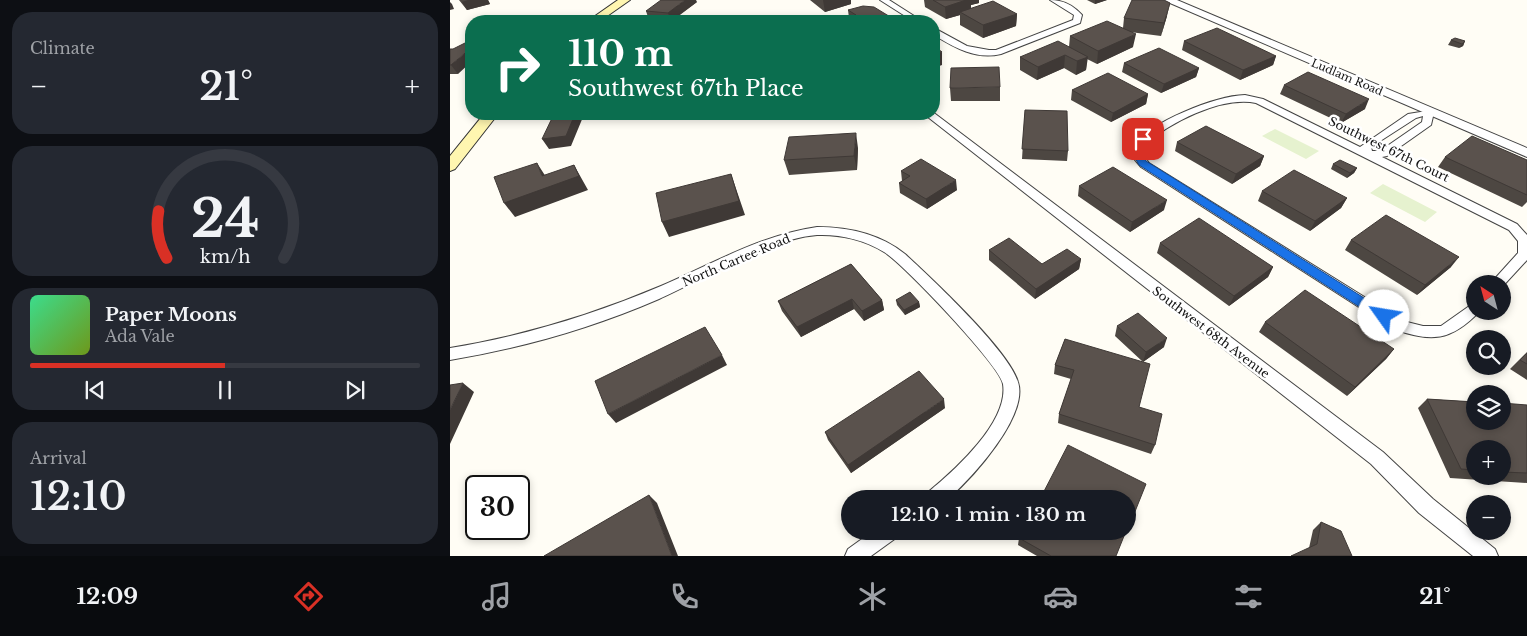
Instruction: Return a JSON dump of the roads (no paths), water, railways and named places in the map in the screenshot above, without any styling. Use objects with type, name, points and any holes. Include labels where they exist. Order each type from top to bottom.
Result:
[{"type":"main road","points":[[602,15],[625,0]]},
{"type":"main road","points":[[450,166],[486,120]]},
{"type":"street","points":[[884,0],[908,15]]},
{"type":"street","points":[[940,35],[964,50],[980,54],[1011,47],[1072,24],[1078,19],[1075,11],[1054,0]]},
{"type":"street","name":"Ludlam Road","points":[[1168,0],[1527,153]]},
{"type":"street","name":"Southwest 67th Court","points":[[1466,316],[1453,328],[1429,332],[1398,325],[1145,165],[1138,159],[1136,150],[1140,142],[1220,100],[1239,96],[1266,104],[1513,227],[1521,235],[1525,244],[1525,254],[1505,275]]},
{"type":"street","points":[[1429,112],[1427,122],[1383,154],[1368,154],[1365,146],[1412,116],[1429,112]]},
{"type":"street","name":"Southwest 68th Avenue","points":[[937,120],[1377,458],[1426,506],[1488,556]]},
{"type":"street","name":"North Cartee Road","points":[[450,354],[510,343],[576,326],[645,299],[787,237],[817,231],[845,233],[873,241],[897,253],[1001,364],[1011,384],[1007,412],[997,428],[966,469],[944,490]]},
{"type":"street","points":[[856,556],[878,540]]}]
